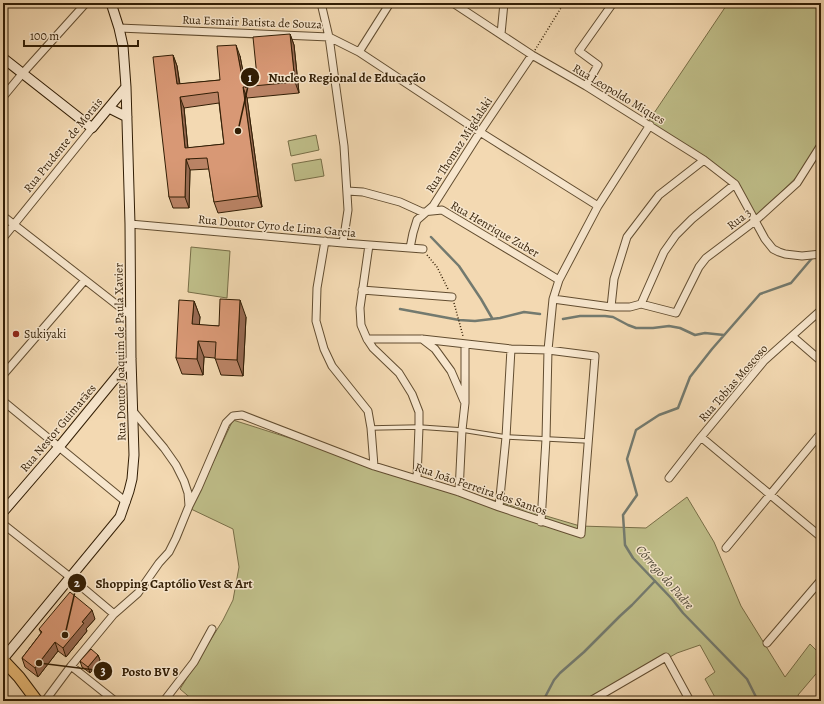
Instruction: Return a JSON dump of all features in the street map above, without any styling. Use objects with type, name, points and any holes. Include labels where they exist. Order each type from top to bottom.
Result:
[{"type":"main road","name":"Rua Doutor Joaquim de Paula Xavier","points":[[3,659],[120,517],[126,502],[132,478],[134,454],[126,87],[123,46],[111,3]]},
{"type":"main road","points":[[3,58],[92,128]]},
{"type":"main road","name":"Rua Prudente de Morais","points":[[92,128],[126,87]]},
{"type":"main road","points":[[109,108],[127,117]]},
{"type":"main road","name":"Rua Nestor Guimarães","points":[[3,512],[59,447],[131,359]]},
{"type":"main road","points":[[3,659],[37,701]]},
{"type":"street","points":[[3,97],[86,3]]},
{"type":"street","points":[[321,3],[329,37],[344,146],[348,210],[343,243]]},
{"type":"street","points":[[359,52],[390,3]]},
{"type":"street","points":[[501,34],[504,3]]},
{"type":"street","points":[[586,86],[598,65],[579,51],[614,3]]},
{"type":"street","name":"Rua Leopoldo Miques","points":[[456,4],[532,55],[650,125],[704,160],[735,184],[765,239],[774,249],[785,254],[802,256],[821,254]]},
{"type":"street","name":"Rua Esmair Batista de Souza","points":[[119,28],[329,37],[359,52],[480,132],[598,206]]},
{"type":"street","name":"Rua Thomaz Migdalski","points":[[410,248],[417,220],[433,206],[480,132],[532,55]]},
{"type":"street","points":[[542,522],[548,350],[553,299],[560,280],[598,206],[650,125]]},
{"type":"street","name":"Rua Prudente de Morais","points":[[3,238],[92,128]]},
{"type":"street","name":"Rua 3","points":[[641,304],[676,313],[699,267],[706,258],[755,221],[797,183],[821,145]]},
{"type":"street","points":[[611,307],[614,279],[627,238],[658,195],[704,160]]},
{"type":"street","points":[[553,299],[611,307],[630,307],[641,304],[664,252],[676,235],[692,219],[735,184]]},
{"type":"street","name":"Rua Henrique Zuber","points":[[347,191],[363,192],[400,202],[422,212],[442,210],[560,280]]},
{"type":"street","points":[[3,216],[130,315]]},
{"type":"street","name":"Rua Doutor Cyro de Lima Garcia","points":[[130,224],[423,249]]},
{"type":"street","points":[[325,241],[317,288],[316,321],[324,349],[332,366],[368,411],[374,466]]},
{"type":"street","points":[[369,245],[360,308],[361,324],[367,339],[373,348],[399,373],[412,394],[419,412],[417,479]]},
{"type":"street","points":[[3,375],[85,280]]},
{"type":"street","points":[[362,290],[452,297]]},
{"type":"street","name":"Rua Tobias Moscoso","points":[[669,478],[701,436],[764,361],[821,310]]},
{"type":"street","points":[[792,336],[821,361]]},
{"type":"street","points":[[367,339],[422,339],[512,349],[548,350],[596,356],[588,441]]},
{"type":"street","points":[[422,339],[435,349],[451,371],[464,403]]},
{"type":"street","points":[[459,492],[464,403],[465,344]]},
{"type":"street","points":[[499,507],[506,437],[512,349]]},
{"type":"street","points":[[3,401],[126,502]]},
{"type":"street","points":[[44,701],[114,614],[138,592],[168,552],[176,538],[189,506],[188,493],[176,465],[164,448],[132,410]]},
{"type":"street","name":"Rua João Ferreira dos Santos","points":[[189,506],[226,423],[233,416],[242,415],[374,466],[459,492],[542,522],[581,534],[588,441]]},
{"type":"street","points":[[726,548],[821,433]]},
{"type":"street","points":[[701,436],[821,537]]},
{"type":"street","points":[[3,524],[114,614]]},
{"type":"street","points":[[767,643],[821,580]]},
{"type":"street","points":[[164,701],[194,662],[212,629]]},
{"type":"street","points":[[593,700],[666,658],[690,701]]},
{"type":"street","points":[[71,666],[115,701]]},
{"type":"lane","points":[[371,428],[419,427],[462,430],[506,437],[588,441]]},
{"type":"path","points":[[532,55],[564,3]]},
{"type":"shaded area","points":[[728,3],[821,3],[821,147],[802,172],[754,218],[735,183],[646,125]]},
{"type":"shaded area","points":[[316,135],[319,150],[291,156],[288,141]]},
{"type":"shaded area","points":[[321,159],[324,176],[295,181],[292,164]]},
{"type":"shaded area","points":[[191,247],[230,251],[227,298],[188,292]]},
{"type":"shaded area","points":[[233,420],[371,464],[580,526],[646,528],[687,497],[714,542],[741,606],[785,677],[810,644],[821,655],[821,668],[798,695],[800,701],[717,701],[705,679],[715,672],[700,645],[677,653],[593,701],[194,701],[180,689],[223,620],[233,600],[239,567],[233,529],[191,509]]},
{"type":"building","points":[[290,34],[295,82],[243,87],[258,196],[214,202],[207,158],[186,159],[185,197],[169,197],[153,57],[173,55],[177,84],[220,80],[217,46],[236,45],[242,77],[257,77],[253,37]],"holes":[[[218,92],[224,144],[185,148],[180,97]]]},
{"type":"building","points":[[220,299],[240,300],[237,360],[215,359],[216,342],[198,341],[197,359],[176,358],[179,300],[194,301],[192,324],[219,326]]},
{"type":"building","points":[[70,592],[92,610],[82,622],[84,623],[63,648],[55,642],[35,668],[22,658],[42,632],[39,629]]},
{"type":"building","points":[[91,649],[98,655],[88,667],[80,661]]},
{"type":"waterway","points":[[431,237],[459,266],[492,318]]},
{"type":"waterway","name":"Córrego do Padre","points":[[816,253],[821,244]]},
{"type":"waterway","name":"Córrego do Padre","points":[[758,701],[747,679],[683,613],[672,599],[633,558],[625,545],[623,515],[637,495],[627,459],[636,430],[659,415],[678,408],[690,377],[712,349],[760,294],[791,283],[813,257]]},
{"type":"waterway","points":[[400,309],[459,320],[475,321],[500,318],[524,312],[540,314]]},
{"type":"waterway","points":[[563,319],[580,316],[605,316],[613,317],[636,328],[669,326],[680,328],[695,335],[705,333],[724,335]]},
{"type":"waterway","points":[[543,701],[554,680],[560,673],[584,652],[655,581]]},
{"type":"place","name":"Nucleo Regional de Educação","points":[[238,131]]},
{"type":"place","name":"Sukiyaki","points":[[16,334]]},
{"type":"place","name":"Shopping Captólio Vest & Art","points":[[65,635]]},
{"type":"place","name":"Posto BV 8","points":[[39,663]]}]
